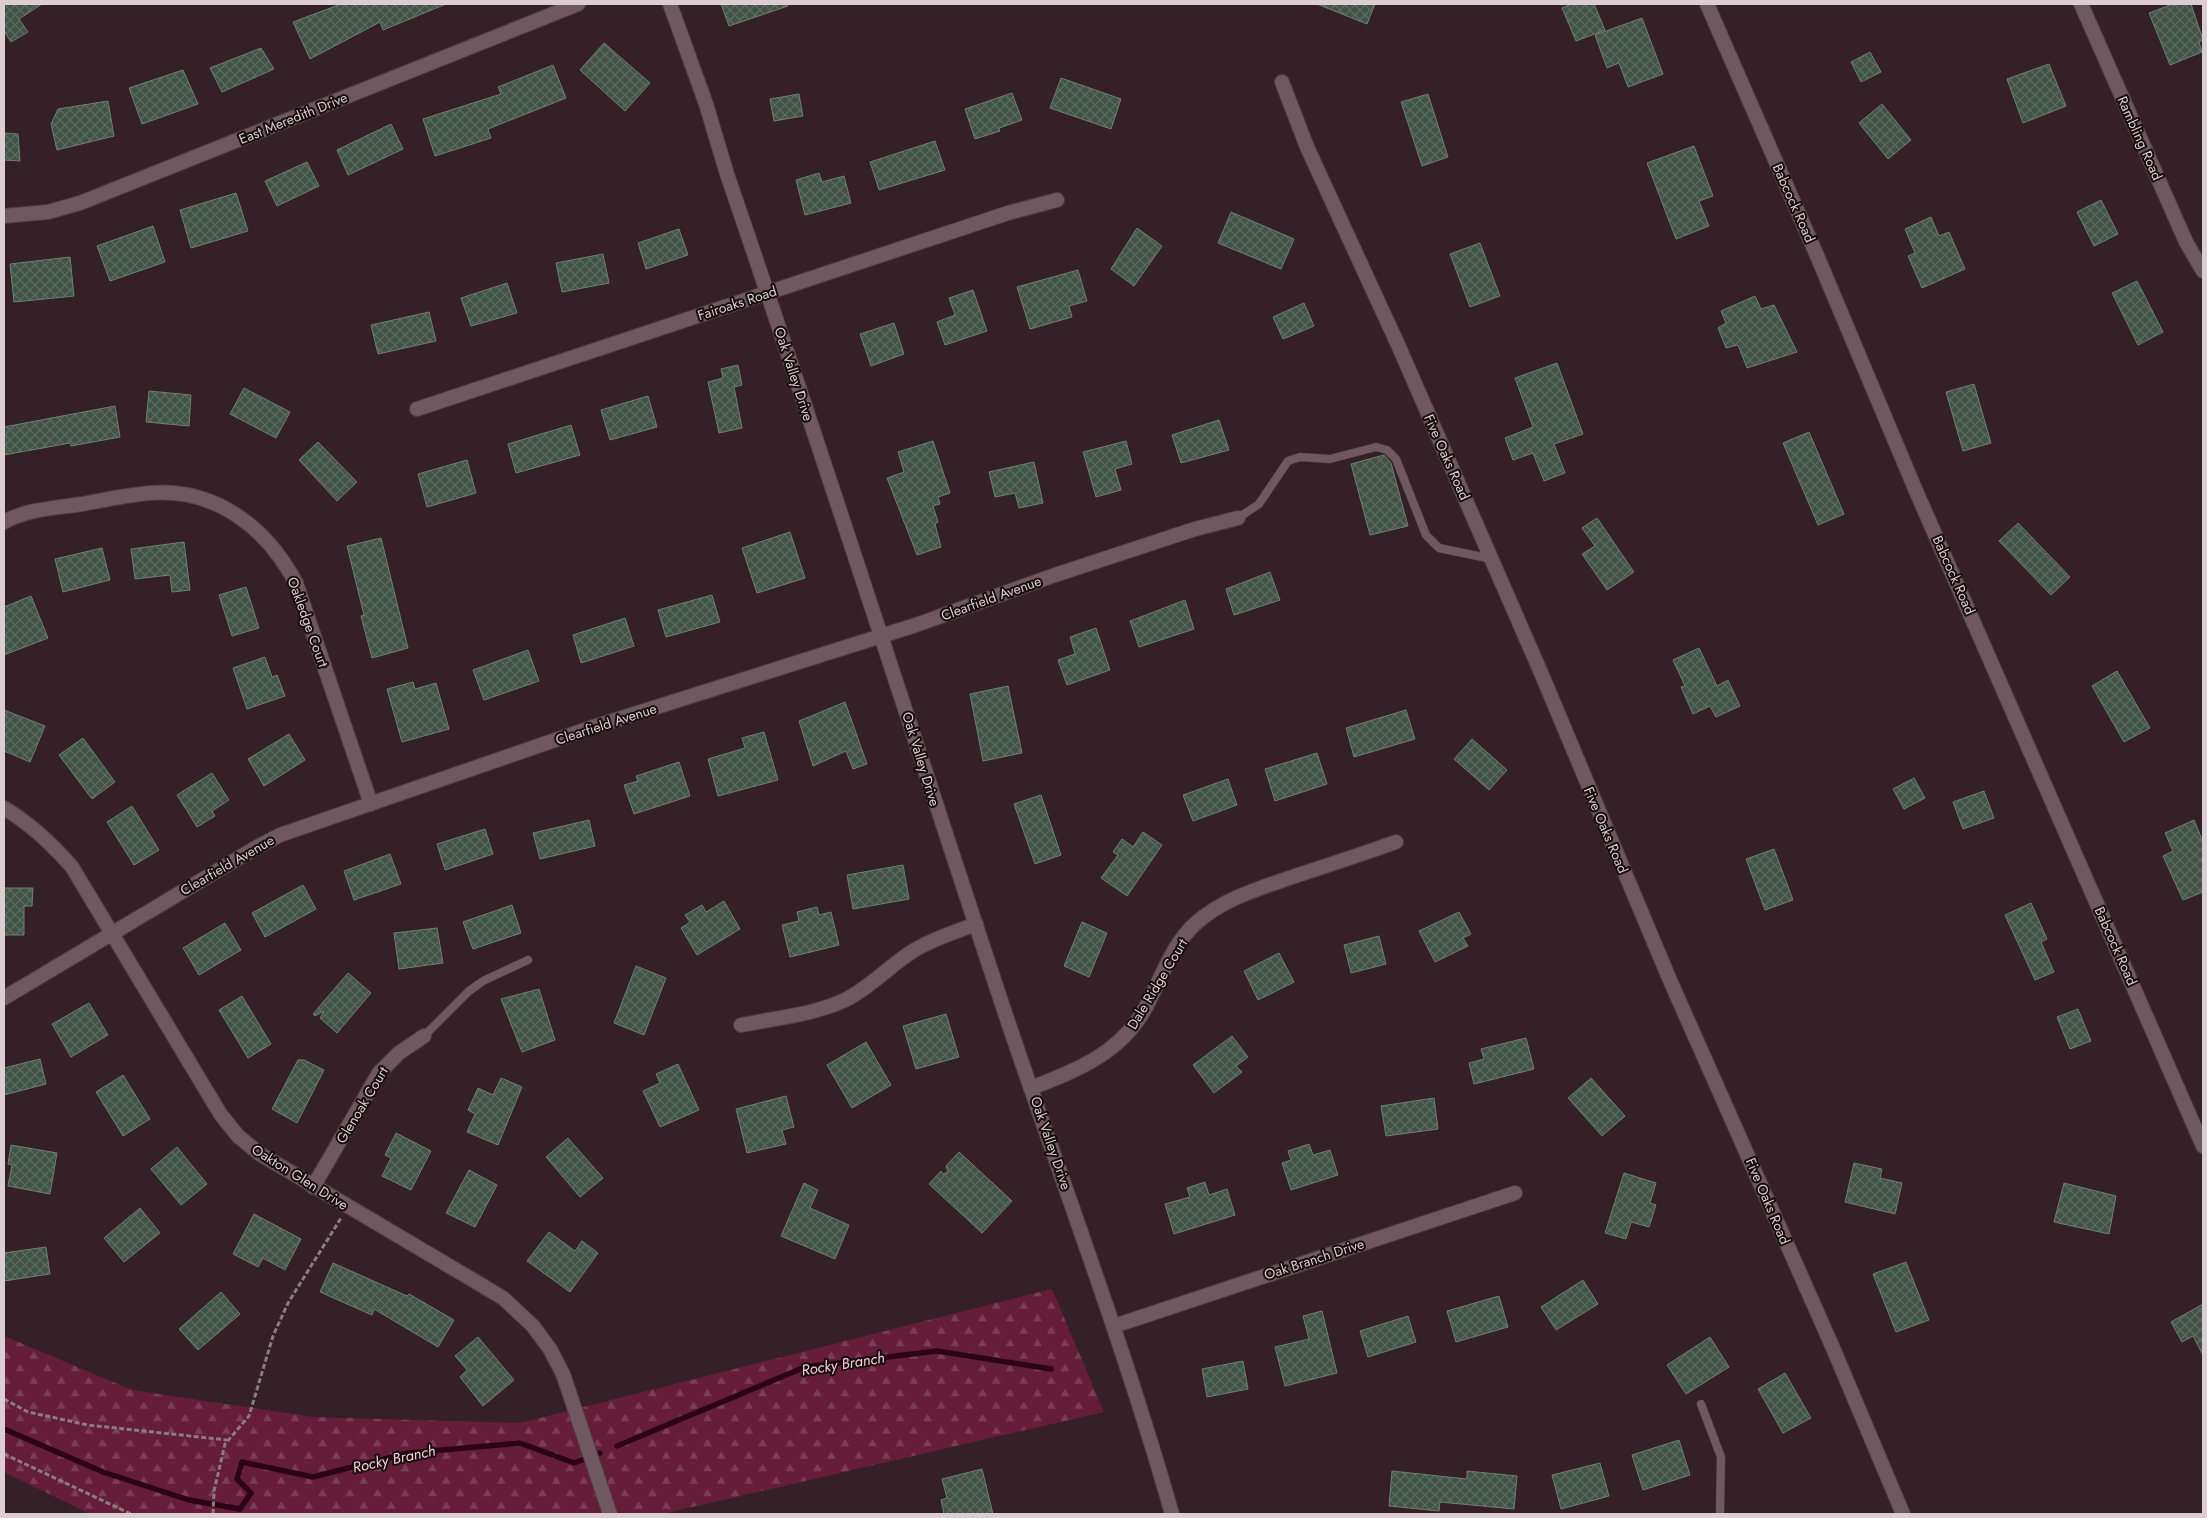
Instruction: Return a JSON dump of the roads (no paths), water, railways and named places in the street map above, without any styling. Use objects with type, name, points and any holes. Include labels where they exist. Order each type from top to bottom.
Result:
[{"type":"street","name":"East Meredith Drive","points":[[4,216],[48,212],[80,203],[578,4]]},
{"type":"street","name":"Oak Valley Drive","points":[[670,4],[706,104],[727,174],[882,635],[976,924],[1147,1425],[1172,1514]]},
{"type":"street","name":"Babcock Road","points":[[1707,4],[2203,1146]]},
{"type":"street","name":"Rambling Road","points":[[2081,4],[2186,242],[2203,271]]},
{"type":"street","name":"Five Oaks Road","points":[[1282,82],[1307,147],[1400,347],[1669,978],[1833,1348],[1903,1514]]},
{"type":"street","name":"Fairoaks Road","points":[[417,409],[1008,213],[1057,200]]},
{"type":"street","name":"Oakledge Court","points":[[4,522],[28,513],[150,493],[176,493],[202,499],[226,508],[248,522],[268,540],[284,559],[296,583],[371,804]]},
{"type":"street","name":"Clearfield Avenue","points":[[4,998],[280,835],[590,728],[916,625],[1052,576],[1195,529],[1238,518]]},
{"type":"street","name":"Oakton Glen Drive","points":[[4,808],[29,823],[52,843],[72,867],[221,1115],[238,1136],[260,1154],[313,1187],[495,1293],[517,1310],[533,1326],[550,1349],[563,1374],[610,1514]]},
{"type":"street","name":"Dale Ridge Court","points":[[1032,1088],[1092,1063],[1112,1049],[1130,1031],[1145,1007],[1167,960],[1180,941],[1196,923],[1217,908],[1243,894],[1396,842]]},
{"type":"street","points":[[741,1024],[818,1010],[845,1000],[870,985],[912,951],[933,940],[976,924]]},
{"type":"street","name":"Glenoak Court","points":[[313,1187],[386,1064],[424,1036]]},
{"type":"street","name":"Oak Branch Drive","points":[[1114,1326],[1515,1193]]},
{"type":"lane","points":[[1238,518],[1259,504],[1288,461],[1300,457],[1330,459],[1376,447],[1387,450],[1396,459],[1426,535],[1439,548],[1492,559]]},
{"type":"lane","points":[[424,1036],[469,991],[483,981],[528,960]]},
{"type":"lane","points":[[1701,1404],[1722,1456],[1720,1514]]},
{"type":"waterway","name":"Rocky Branch","points":[[617,1446],[805,1367],[937,1351],[1051,1369]]},
{"type":"waterway","name":"Rocky Branch","points":[[4,1429],[103,1472],[189,1500],[240,1509],[251,1493],[237,1479],[242,1462],[313,1477],[408,1453],[520,1443],[574,1463],[600,1453]]}]
